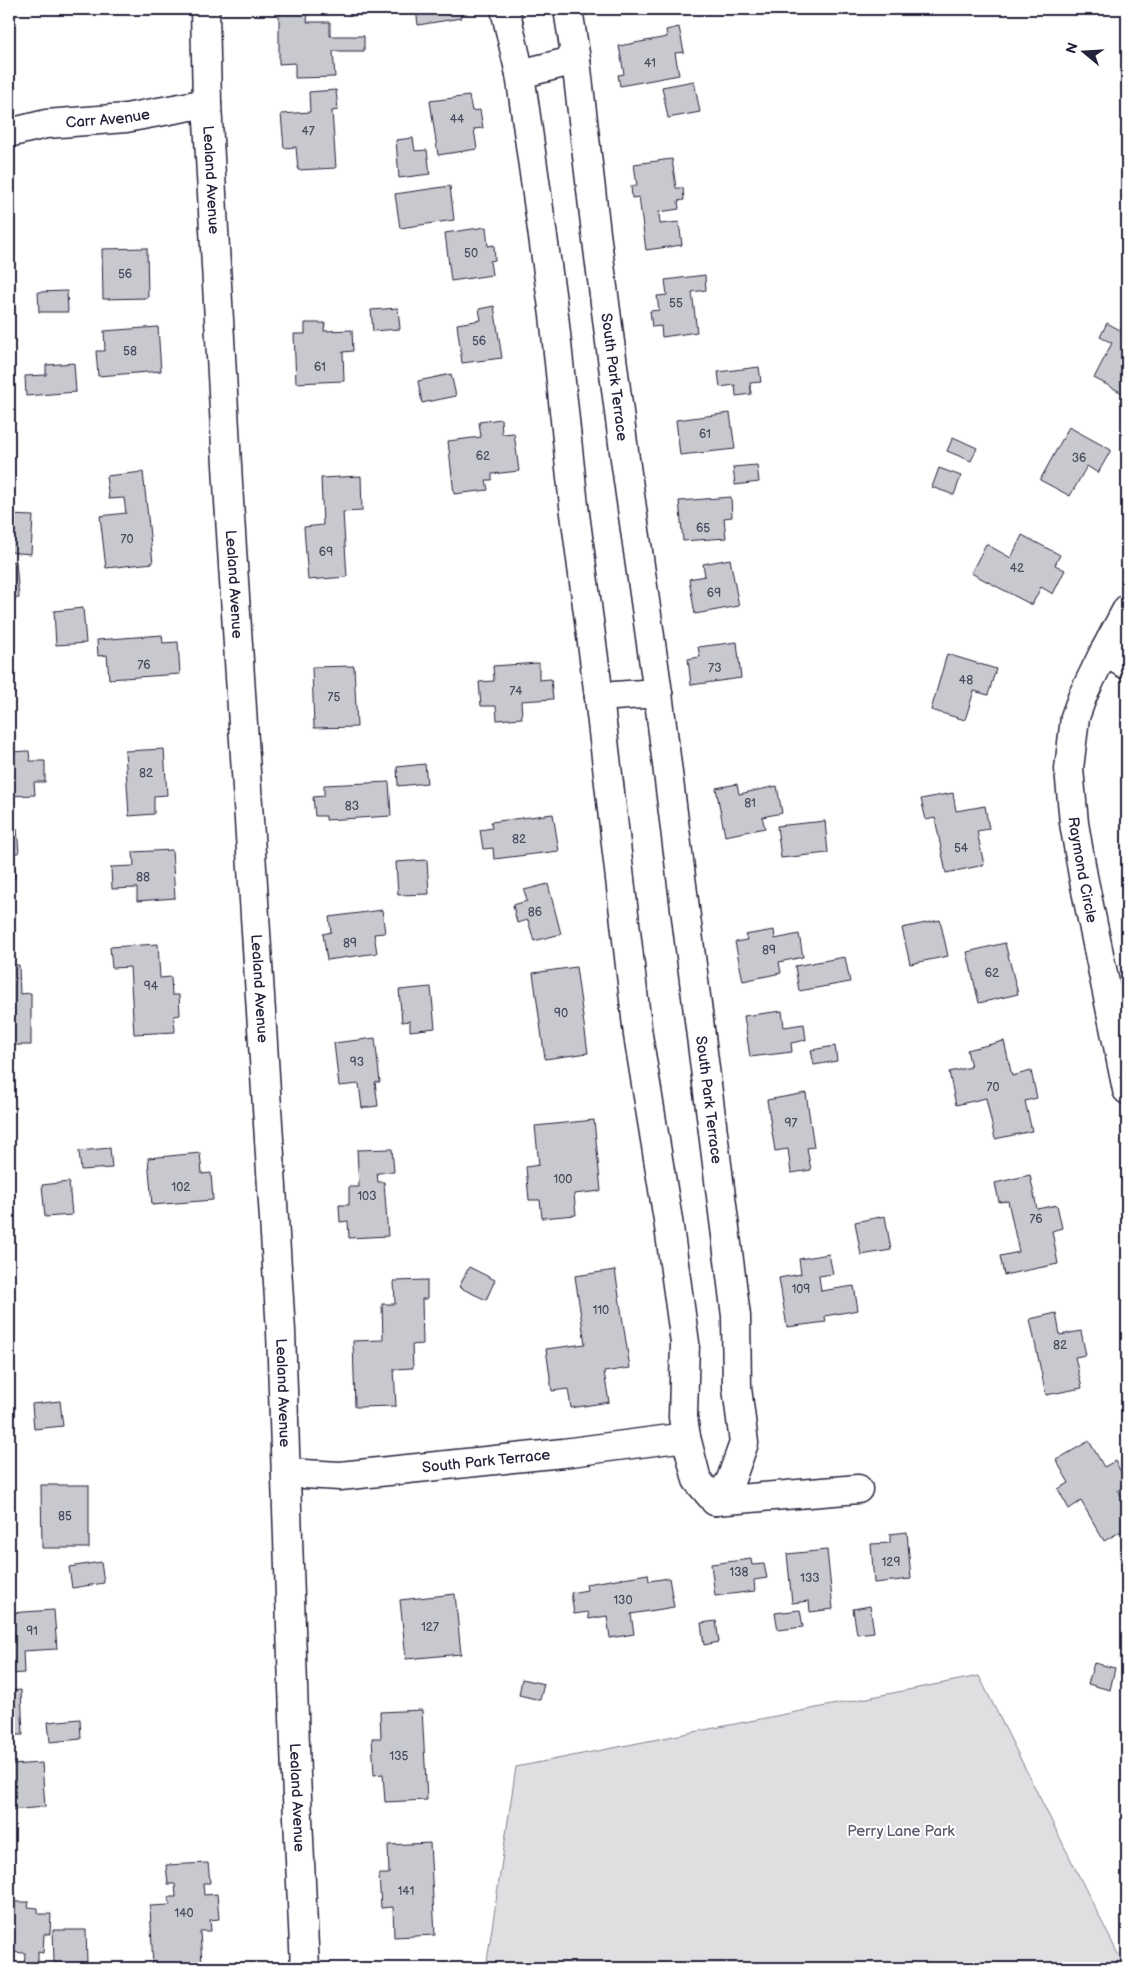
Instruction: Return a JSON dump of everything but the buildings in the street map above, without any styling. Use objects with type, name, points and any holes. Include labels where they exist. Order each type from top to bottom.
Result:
[{"type":"street","name":"Lealand Avenue","points":[[205,9],[207,103],[229,501],[281,1332],[305,1968]]},
{"type":"street","points":[[505,9],[520,74],[554,315],[574,506],[599,697],[638,1035],[668,1220],[685,1343],[683,1417],[686,1437],[697,1480],[715,1501],[858,1489]]},
{"type":"street","name":"South Park Terrace","points":[[568,9],[576,60],[625,459],[658,693],[736,1316],[737,1388],[744,1443],[730,1482],[715,1501]]},
{"type":"street","points":[[520,74],[576,60]]},
{"type":"street","name":"Carr Avenue","points":[[9,133],[46,124],[126,118],[207,103]]},
{"type":"street","name":"Raymond Circle","points":[[1127,609],[1116,658],[1083,695],[1075,717],[1069,769],[1074,823],[1083,876],[1127,1090]]},
{"type":"street","points":[[599,697],[658,693]]},
{"type":"street","name":"South Park Terrace","points":[[286,1473],[340,1476],[563,1453],[686,1437]]},
{"type":"green space","name":"Perry Lane Park","points":[[979,1676],[1125,1968],[486,1968],[516,1767]]}]
